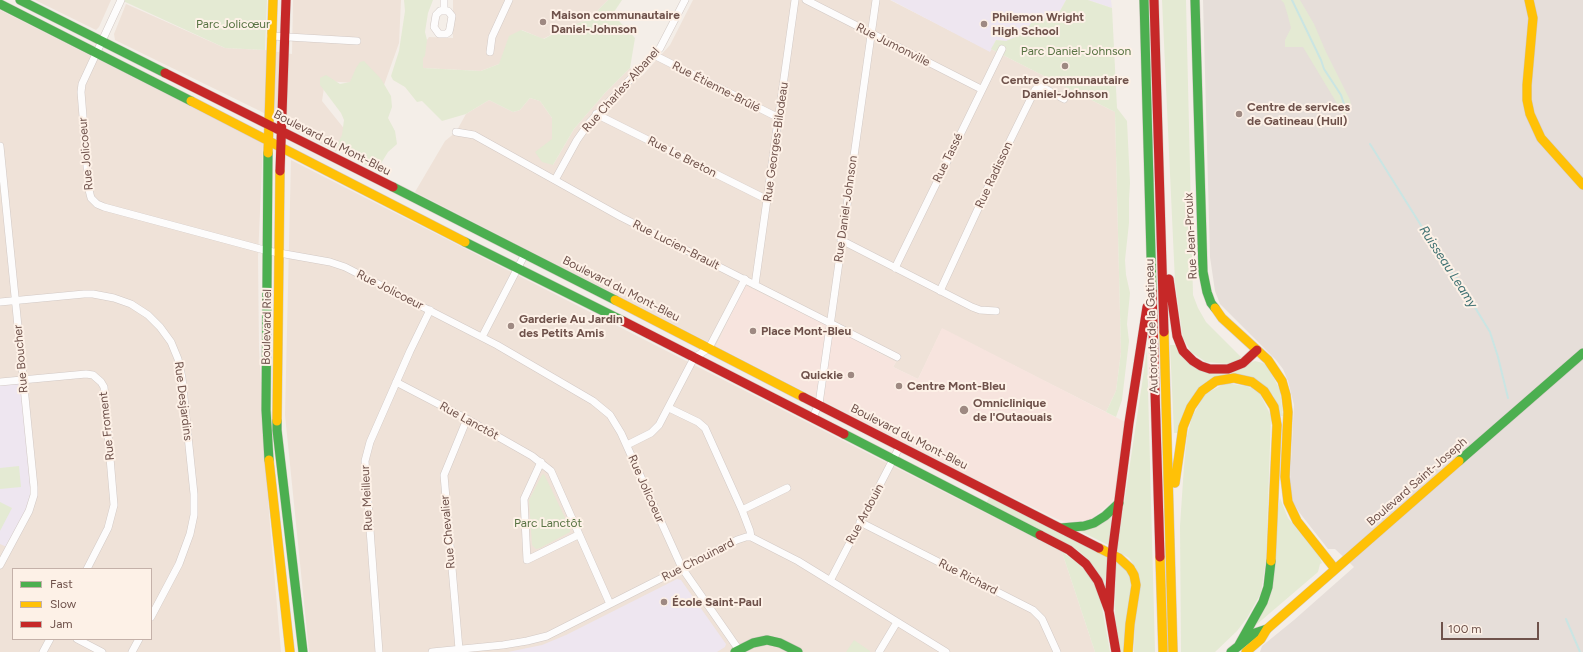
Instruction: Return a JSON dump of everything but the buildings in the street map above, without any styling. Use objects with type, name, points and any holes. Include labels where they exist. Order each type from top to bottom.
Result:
[{"type":"main road","name":"Boulevard du Mont-Bleu","points":[[20,0],[281,130],[1112,554],[1128,565],[1132,571],[1135,582],[1128,652]]},
{"type":"main road","name":"Boulevard Riel","points":[[273,0],[268,124],[266,410],[268,452],[290,652]]},
{"type":"main road","name":"Boulevard Riel","points":[[286,0],[286,37],[281,130],[277,410],[279,451],[303,652]]},
{"type":"main road","name":"Autoroute de la Gatineau","points":[[1144,0],[1163,652]]},
{"type":"main road","name":"Autoroute de la Gatineau","points":[[1154,0],[1173,652]]},
{"type":"main road","name":"Rue Jean-Proulx","points":[[1195,0],[1205,282],[1208,296],[1216,312],[1225,322],[1268,360],[1277,372],[1286,395],[1289,420],[1285,482],[1289,505],[1297,521],[1335,569]]},
{"type":"main road","points":[[1529,0],[1533,18],[1527,85],[1530,114],[1536,128],[1547,146],[1583,185]]},
{"type":"main road","points":[[0,4],[97,52],[694,358],[813,417],[893,460],[1060,545],[1077,555],[1090,567],[1098,580],[1109,611],[1116,652]]},
{"type":"main road","points":[[1160,211],[1176,331],[1183,351],[1189,358],[1201,366],[1220,370],[1240,365],[1257,350]]},
{"type":"main road","points":[[1109,611],[1112,554],[1131,408],[1152,272]]},
{"type":"main road","name":"Boulevard Saint-Joseph","points":[[1246,652],[1261,639],[1267,629],[1583,353]]},
{"type":"main road","points":[[1169,523],[1183,429],[1189,412],[1197,397],[1210,384],[1225,378],[1241,379],[1258,385],[1270,398],[1275,409],[1277,420],[1271,563],[1268,587],[1263,602],[1239,646]]},
{"type":"main road","points":[[771,396],[778,383]]},
{"type":"main road","points":[[268,452],[279,451]]},
{"type":"main road","points":[[1061,528],[1084,526],[1097,522],[1119,503]]},
{"type":"main road","name":"Boulevard Saint-Joseph","points":[[1231,652],[1255,633],[1267,629]]},
{"type":"main road","points":[[737,651],[753,643],[767,640],[780,643],[798,652]]},
{"type":"street","name":"Rue Jolicoeur","points":[[121,0],[82,84],[81,92],[89,190],[91,198],[97,204],[104,207],[268,252],[280,253],[338,265],[482,337],[578,391],[600,406],[615,422],[627,445],[682,568],[737,651]]},
{"type":"street","points":[[444,0],[444,11]]},
{"type":"street","points":[[490,52],[492,37],[509,0]]},
{"type":"street","name":"Rue Charles-Albanel","points":[[555,180],[577,140],[596,114],[654,55],[666,38],[685,0]]},
{"type":"street","name":"Rue Georges-Bilodeau","points":[[755,284],[795,0]]},
{"type":"street","name":"Rue Jumonville","points":[[806,0],[981,90]]},
{"type":"street","name":"Rue Daniel-Johnson","points":[[813,417],[819,404],[876,0]]},
{"type":"street","points":[[271,36],[357,41]]},
{"type":"street","name":"Rue Tassé","points":[[895,268],[1002,49]]},
{"type":"street","name":"Rue Étienne-Brûlé","points":[[654,55],[779,118]]},
{"type":"street","name":"Rue Radisson","points":[[940,291],[1002,157],[1035,90],[1042,87],[1064,99]]},
{"type":"street","name":"Rue Le Breton","points":[[596,114],[768,200]]},
{"type":"street","name":"Rue Lucien-Brault","points":[[456,132],[474,135],[621,217],[897,357]]},
{"type":"street","name":"Rue Boucher","points":[[0,146],[34,495],[29,511],[0,565]]},
{"type":"street","points":[[841,240],[980,310],[996,311]]},
{"type":"street","points":[[482,337],[525,254]]},
{"type":"street","points":[[627,445],[656,430],[669,408],[694,358],[709,348],[745,279]]},
{"type":"street","name":"Rue Desjardins","points":[[0,302],[84,294],[114,298],[131,304],[148,315],[166,334],[176,350],[182,378],[194,494],[194,514],[190,534],[180,564],[152,615]]},
{"type":"street","name":"Rue Meilleur","points":[[379,652],[364,471],[365,461],[370,442],[410,351],[430,310]]},
{"type":"street","name":"Rue Froment","points":[[0,382],[93,374],[102,382],[104,387],[114,505],[108,528],[88,568]]},
{"type":"street","name":"Rue Lanctôt","points":[[396,382],[467,419],[541,462],[551,471],[578,535],[610,604]]},
{"type":"street","points":[[669,408],[698,422],[705,428],[742,510],[751,537]]},
{"type":"street","name":"Rue Chevalier","points":[[459,649],[444,475],[467,419]]},
{"type":"street","name":"Rue Ardouin","points":[[830,581],[900,446]]},
{"type":"street","points":[[541,462],[524,498],[527,560],[578,535]]},
{"type":"street","points":[[742,510],[787,488]]},
{"type":"street","name":"Rue Richard","points":[[860,522],[1033,610],[1042,619],[1057,652]]},
{"type":"street","name":"Rue Chouinard","points":[[432,652],[503,645],[538,639],[565,628],[737,540],[751,537],[798,561],[946,652]]},
{"type":"street","points":[[879,652],[897,622]]},
{"type":"street","points":[[43,652],[49,640]]},
{"type":"street","points":[[79,640],[102,652]]},
{"type":"street","points":[[132,652],[138,640]]},
{"type":"shaded area","points":[[35,0],[111,0],[99,27],[96,30]]},
{"type":"shaded area","points":[[293,0],[401,0],[399,43],[384,85],[325,81],[322,101],[346,131],[336,152],[260,111],[115,40],[114,34],[126,4],[225,48],[265,50],[292,54]]},
{"type":"shaded area","points":[[453,0],[608,0],[588,20],[564,28],[543,39],[522,30],[499,64],[481,71],[423,68],[423,46],[429,37],[453,38]]},
{"type":"shaded area","points":[[693,0],[890,0],[1115,112],[1121,352],[1116,391],[1106,412],[942,329],[918,379],[893,367],[896,362],[838,331],[745,286],[716,346],[415,192],[445,141],[456,132],[466,114],[489,100],[513,112],[520,110],[530,98],[540,101],[552,118],[553,165],[574,129],[605,93],[630,68],[642,76],[670,45]]},
{"type":"shaded area","name":"Philemon Wright High School","points":[[891,0],[1066,0],[1054,22],[1043,17],[1014,39],[1006,41],[996,40],[990,52]]},
{"type":"shaded area","name":"Philemon Wright High School","points":[[1088,0],[1111,0],[1112,8]]},
{"type":"shaded area","points":[[1203,0],[1583,0],[1583,652],[1260,652],[1262,646],[1354,567],[1335,549],[1328,549],[1293,502],[1290,481],[1294,405],[1288,381],[1283,369],[1276,360],[1220,304],[1215,291],[1210,257]]},
{"type":"shaded area","points":[[0,10],[263,143],[258,257],[259,349],[269,513],[281,652],[0,652]]},
{"type":"shaded area","points":[[291,160],[1062,552],[1095,652],[309,652],[285,415]]},
{"type":"shaded area","points":[[745,285],[838,331],[896,362],[893,367],[918,379],[942,328],[1127,423],[1116,492],[1112,502],[1090,520],[1066,522],[1057,519],[965,474],[716,346]]},
{"type":"shaded area","points":[[23,380],[34,495],[9,548],[0,544],[0,382]]},
{"type":"shaded area","name":"École Saint-Paul","points":[[677,579],[681,580],[726,644],[725,647],[717,652],[508,652],[542,645],[566,635]]},
{"type":"green space","name":"Parc Jolicœur","points":[[121,0],[267,0],[265,50],[225,48]]},
{"type":"green space","points":[[404,0],[433,0],[428,13],[425,32],[427,40],[425,56],[423,58],[423,68],[481,71],[499,64],[509,36],[521,30],[544,39],[564,28],[588,20],[608,0],[622,0],[614,12],[619,21],[635,38],[630,68],[605,93],[574,129],[553,165],[542,162],[535,152],[552,139],[552,118],[540,101],[530,98],[520,110],[513,112],[489,100],[466,114],[442,121],[422,101],[417,102],[405,87],[393,80],[391,76],[399,51],[405,11]]},
{"type":"green space","name":"Parc Daniel-Johnson","points":[[1066,0],[1088,0],[1112,8],[1117,108],[1127,121],[1130,183],[1129,223],[1125,260],[1126,275],[1130,293],[1127,324],[1129,341],[1122,400],[1116,417],[1106,412],[1116,391],[1121,352],[1115,112],[991,49],[996,40],[1006,41],[1020,35],[1036,17],[1043,17],[1054,22]]},
{"type":"green space","points":[[1162,0],[1186,0],[1193,295],[1206,322],[1242,358],[1229,364],[1206,362],[1191,352],[1183,338],[1175,282]]},
{"type":"green space","points":[[1281,0],[1300,0],[1314,24],[1350,100],[1351,105],[1348,112],[1344,115],[1303,47],[1285,47],[1285,40],[1291,28],[1284,3]]},
{"type":"green space","points":[[364,61],[381,79],[391,96],[392,107],[388,118],[395,131],[397,144],[388,152],[380,165],[373,167],[356,160],[351,154],[338,149],[337,145],[342,135],[344,120],[341,113],[320,85],[320,78],[326,75],[340,84],[350,82],[360,62]]},
{"type":"green space","points":[[1170,345],[1176,345],[1194,366],[1250,363],[1255,361],[1263,363],[1268,367],[1280,390],[1283,416],[1280,416],[1273,395],[1216,377],[1178,433],[1174,433]]},
{"type":"green space","points":[[1147,350],[1155,652],[1134,652],[1136,568],[1129,558],[1117,551]]},
{"type":"green space","points":[[1226,383],[1250,387],[1260,394],[1271,416],[1266,560],[1261,593],[1247,618],[1237,631],[1215,652],[1181,652],[1180,526],[1187,436],[1192,417],[1205,394]]},
{"type":"green space","points":[[19,466],[21,487],[0,489],[0,468]]},
{"type":"green space","name":"Parc Lanctôt","points":[[544,474],[570,528],[570,532],[536,549],[532,545],[529,500],[542,475]]},
{"type":"green space","points":[[990,496],[1109,556],[1104,585],[1093,565],[1079,551],[986,503]]},
{"type":"green space","points":[[1280,498],[1288,518],[1319,556],[1322,563],[1320,564],[1318,572],[1256,625]]},
{"type":"green space","points":[[0,502],[12,508],[0,531]]},
{"type":"green space","points":[[1111,513],[1110,546],[1080,531]]},
{"type":"green space","points":[[1062,552],[1079,564],[1094,582],[1101,602],[1110,652],[1095,652]]},
{"type":"green space","points":[[1116,560],[1119,561],[1132,578],[1125,652],[1120,652],[1116,628]]},
{"type":"green space","points":[[854,640],[870,651],[870,652],[846,652]]},
{"type":"waterway","name":"Ruisseau Leamy","points":[[1292,0],[1324,69],[1341,95],[1346,110]]},
{"type":"waterway","name":"Ruisseau Leamy","points":[[1370,144],[1449,270],[1457,278],[1490,332],[1508,398]]},
{"type":"waterway","name":"Ruisseau Leamy","points":[[1566,619],[1580,652]]},
{"type":"traffic: fast","points":[[20,0],[165,73]]},
{"type":"traffic: fast","points":[[1144,0],[1152,291]]},
{"type":"traffic: fast","points":[[1195,0],[1203,272],[1207,292],[1211,303],[1215,308]]},
{"type":"traffic: fast","points":[[0,4],[191,101]]},
{"type":"traffic: fast","points":[[268,153],[266,410],[269,460]]},
{"type":"traffic: fast","points":[[393,187],[615,300]]},
{"type":"traffic: fast","points":[[465,242],[623,321]]},
{"type":"traffic: fast","points":[[1459,461],[1583,353]]},
{"type":"traffic: fast","points":[[277,421],[303,652]]},
{"type":"traffic: fast","points":[[844,434],[1040,535]]},
{"type":"traffic: fast","points":[[1061,528],[1084,526],[1094,523],[1105,516],[1119,503]]},
{"type":"traffic: fast","points":[[1239,645],[1263,602],[1268,587],[1271,561]]},
{"type":"traffic: fast","points":[[1231,652],[1255,633],[1267,629]]},
{"type":"traffic: fast","points":[[735,652],[753,643],[767,640],[780,643],[798,652]]},
{"type":"traffic: slow","points":[[268,153],[273,0]]},
{"type":"traffic: slow","points":[[1529,0],[1533,18],[1527,85],[1527,100],[1530,114],[1541,138],[1583,185]]},
{"type":"traffic: slow","points":[[191,101],[465,242]]},
{"type":"traffic: slow","points":[[277,421],[280,171]]},
{"type":"traffic: slow","points":[[615,300],[803,397]]},
{"type":"traffic: slow","points":[[1215,308],[1222,318],[1268,360],[1282,381],[1286,395],[1288,412],[1285,477],[1288,502],[1297,521],[1335,569]]},
{"type":"traffic: slow","points":[[1164,332],[1173,652]]},
{"type":"traffic: slow","points":[[1175,483],[1183,427],[1191,407],[1202,391],[1216,381],[1234,378],[1252,382],[1264,391],[1274,407],[1277,425],[1271,561]]},
{"type":"traffic: slow","points":[[269,460],[290,652]]},
{"type":"traffic: slow","points":[[1246,652],[1261,639],[1267,629],[1459,461]]},
{"type":"traffic: slow","points":[[1099,548],[1119,558],[1130,568],[1134,575],[1136,585],[1130,624],[1128,652]]},
{"type":"traffic: slow","points":[[1160,557],[1163,652]]},
{"type":"traffic: jam","points":[[280,171],[286,0]]},
{"type":"traffic: jam","points":[[1154,0],[1164,332]]},
{"type":"traffic: jam","points":[[165,73],[393,187]]},
{"type":"traffic: jam","points":[[1169,279],[1177,336],[1183,351],[1193,361],[1210,369],[1228,369],[1243,363],[1257,350]]},
{"type":"traffic: jam","points":[[1152,291],[1160,557]]},
{"type":"traffic: jam","points":[[1109,611],[1112,554],[1129,423],[1147,307]]},
{"type":"traffic: jam","points":[[623,321],[844,434]]},
{"type":"traffic: jam","points":[[803,397],[1099,548]]},
{"type":"traffic: jam","points":[[1040,535],[1069,550],[1086,564],[1098,581],[1109,611],[1116,652]]},
{"type":"place","name":"Maison communautaire Daniel-Johnson","points":[[543,22]]},
{"type":"place","name":"Philemon Wright High School","points":[[984,24]]},
{"type":"place","name":"Centre communautaire Daniel-Johnson","points":[[1065,66]]},
{"type":"place","name":"Centre de services de Gatineau (Hull)","points":[[1239,114]]},
{"type":"place","name":"Garderie Au Jardin des Petits Amis","points":[[511,326]]},
{"type":"place","name":"Place Mont-Bleu","points":[[753,331]]},
{"type":"place","name":"Quickie","points":[[851,375]]},
{"type":"place","name":"Centre Mont-Bleu","points":[[899,386]]},
{"type":"place","name":"Omniclinique de l'Outaouais","points":[[964,410]]},
{"type":"place","name":"École Saint-Paul","points":[[664,602]]}]
